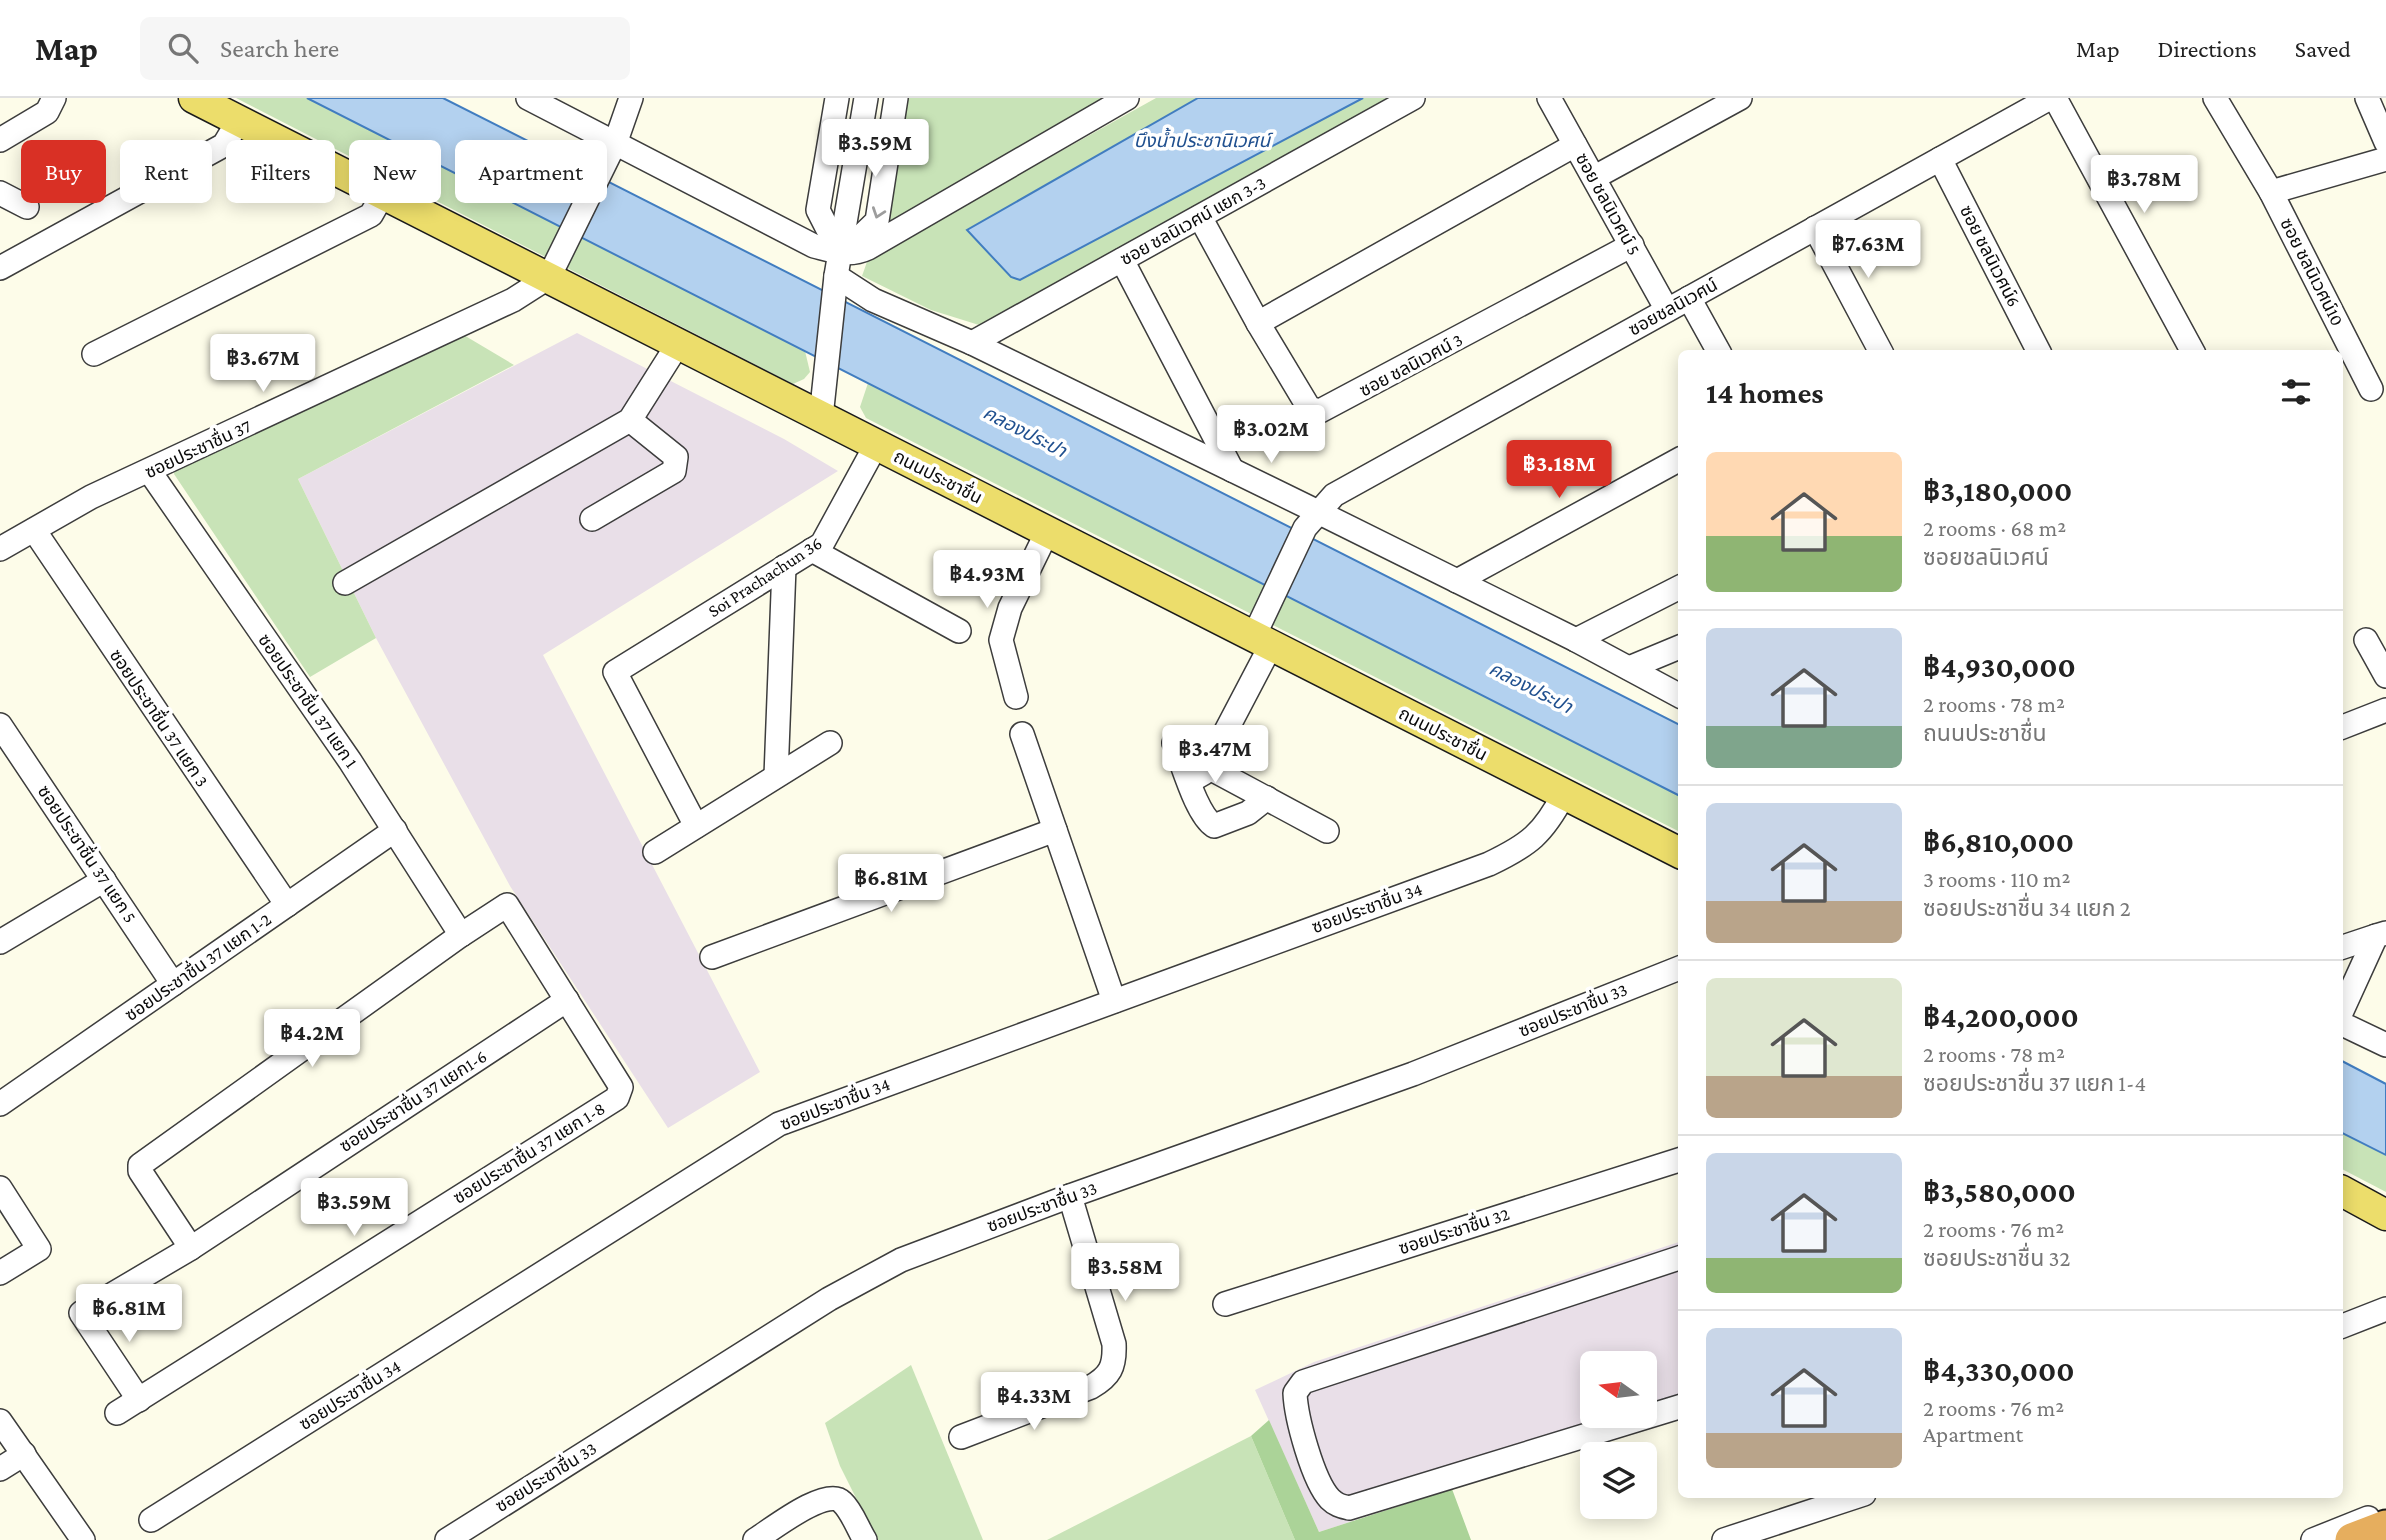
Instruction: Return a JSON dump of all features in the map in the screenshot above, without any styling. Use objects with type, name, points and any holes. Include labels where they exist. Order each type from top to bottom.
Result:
[{"type":"highway","points":[[2352,1540],[2386,1527]]},
{"type":"main road","name":"ถนนประชาชื่น","points":[[194,98],[349,177]]},
{"type":"main road","name":"ถนนประชาชื่น","points":[[401,203],[1678,852]]},
{"type":"main road","points":[[2343,1192],[2386,1214]]},
{"type":"street","points":[[0,140],[47,112],[54,98]]},
{"type":"street","points":[[528,98],[616,141],[814,246],[837,274],[873,300],[972,343],[1232,470],[1311,519],[1457,581],[1678,695]]},
{"type":"street","points":[[549,277],[616,141],[631,98]]},
{"type":"street","points":[[837,98],[818,210],[837,274]]},
{"type":"street","points":[[821,417],[837,274],[866,98]]},
{"type":"street","points":[[837,274],[858,242],[877,221],[896,98]]},
{"type":"street","points":[[837,274],[856,253],[1126,98]]},
{"type":"street","name":"ซอย ชลนิเวศน์ แยก 3-3","points":[[972,343],[1413,98]]},
{"type":"street","name":"ซอย ชลนิเวศน์ 5","points":[[1549,98],[1667,310]]},
{"type":"street","points":[[1595,177],[1740,98]]},
{"type":"street","name":"ซอยชลนิเวศน์","points":[[1311,519],[1334,495],[2050,98]]},
{"type":"street","points":[[2055,98],[2192,350]]},
{"type":"street","name":"ซอย ชลนิเวศน์10","points":[[2216,98],[2271,192],[2371,390]]},
{"type":"street","points":[[2367,98],[2386,142]]},
{"type":"street","points":[[0,268],[224,145],[239,120]]},
{"type":"street","points":[[1258,323],[1576,145]]},
{"type":"street","name":"ซอย ชลนิเวศน์6","points":[[1940,159],[2037,350]]},
{"type":"street","points":[[2271,192],[2386,159]]},
{"type":"street","points":[[0,193],[27,207]]},
{"type":"street","points":[[94,354],[371,215],[378,203]]},
{"type":"street","name":"ซอย ชลนิเวศน์ 3","points":[[1200,217],[1258,323],[1309,408],[1320,411],[1632,245]]},
{"type":"street","points":[[1815,228],[1880,350]]},
{"type":"street","points":[[1122,260],[1232,470]]},
{"type":"street","name":"ซอยประชาชื่น 37","points":[[0,549],[91,497],[150,472],[513,300],[549,277]]},
{"type":"street","points":[[1689,298],[1718,350]]},
{"type":"street","points":[[345,583],[630,420],[678,344]]},
{"type":"street","points":[[592,519],[674,471],[676,457],[630,420]]},
{"type":"street","name":"Soi Prachachun 36","points":[[696,826],[615,672],[822,544],[834,527],[876,445]]},
{"type":"street","points":[[1457,581],[1678,460]]},
{"type":"street","name":"ซอยประชาชื่น 37 แยก 1","points":[[150,472],[395,830],[461,934]]},
{"type":"street","points":[[1199,774],[1262,642],[1272,600],[1311,519]]},
{"type":"street","name":"ซอยประชาชื่น 37 แยก 3","points":[[34,530],[287,905]]},
{"type":"street","points":[[1016,697],[1001,640],[1010,608],[1047,533]]},
{"type":"street","points":[[813,550],[959,631]]},
{"type":"street","points":[[776,776],[784,567]]},
{"type":"street","points":[[1576,640],[1678,588]]},
{"type":"street","points":[[2366,640],[2386,676]]},
{"type":"street","points":[[1629,668],[1678,648]]},
{"type":"street","points":[[2343,727],[2386,710]]},
{"type":"street","name":"ซอยประชาชื่น 37 แยก 5","points":[[0,725],[173,984]]},
{"type":"street","points":[[1022,734],[1114,1001]]},
{"type":"street","points":[[655,852],[830,743]]},
{"type":"street","points":[[1174,743],[1199,774],[1208,822],[1214,826],[1248,813],[1267,798]]},
{"type":"street","points":[[1199,774],[1267,798],[1327,831]]},
{"type":"street","name":"ซอยประชาชื่น 34","points":[[151,1520],[779,1124],[1489,864],[1531,842],[1547,826],[1564,794]]},
{"type":"street","name":"ซอยประชาชื่น 37 แยก 1-2","points":[[0,1104],[395,830]]},
{"type":"street","points":[[712,957],[1055,830]]},
{"type":"street","points":[[0,942],[104,880]]},
{"type":"street","points":[[191,1248],[140,1171],[140,1165],[461,934],[508,905],[567,1000]]},
{"type":"street","points":[[2343,947],[2381,935]]},
{"type":"street","points":[[2343,1009],[2381,935]]},
{"type":"street","name":"ซอยประชาชื่น 33","points":[[447,1540],[829,1299],[901,1260],[1070,1196],[1413,1074],[1678,969]]},
{"type":"street","name":"ซอยประชาชื่น 37 แยก 1-8","points":[[117,1413],[620,1093],[621,1087],[567,1000]]},
{"type":"street","name":"ซอยประชาชื่น 37 แยก1-6","points":[[139,1400],[81,1313],[191,1248],[567,1000]]},
{"type":"street","points":[[2343,1024],[2386,1045]]},
{"type":"street","name":"ซอยประชาชื่น 32","points":[[1226,1304],[1678,1160]]},
{"type":"street","points":[[0,1188],[39,1249],[0,1273]]},
{"type":"street","points":[[961,1437],[1091,1387],[1108,1377],[1115,1362],[1114,1345],[1070,1196]]},
{"type":"street","points":[[1678,1258],[1303,1382],[1295,1394],[1302,1437],[1327,1496],[1336,1505],[1349,1508],[1678,1407]]},
{"type":"street","points":[[2343,1326],[2386,1309]]},
{"type":"street","points":[[0,1421],[83,1540]]},
{"type":"street","points":[[0,1469],[24,1454]]},
{"type":"street","points":[[755,1540],[819,1500],[832,1497],[842,1501],[865,1540]]},
{"type":"street","points":[[1724,1540],[1852,1498]]},
{"type":"street","points":[[2313,1540],[2386,1511]]},
{"type":"shaded area","points":[[577,333],[784,439],[838,471],[543,655],[760,1072],[668,1128],[510,886],[376,638],[298,479]]},
{"type":"shaded area","points":[[1678,1242],[1678,1416],[1657,1423],[1657,1351],[1580,1351],[1580,1428],[1642,1428],[1598,1442],[1580,1442],[1580,1448],[1319,1532],[1255,1390],[1314,1362]]},
{"type":"green space","points":[[236,98],[307,98],[390,140],[349,140],[349,156],[335,149],[335,140],[318,140]]},
{"type":"green space","points":[[905,98],[1116,98],[886,229]]},
{"type":"green space","points":[[1156,98],[1198,98],[968,230],[1011,277],[1020,280],[1363,98],[1404,98],[1023,309],[979,325],[931,310],[862,276],[868,259]]},
{"type":"green space","points":[[441,166],[455,173],[455,203],[514,203],[805,351],[810,372],[804,379],[793,384],[440,203]]},
{"type":"green space","points":[[462,334],[514,365],[298,479],[376,638],[310,677],[174,474],[175,467]]},
{"type":"green space","points":[[868,383],[1678,795],[1678,831],[866,418],[860,407]]},
{"type":"green space","points":[[2343,1134],[2386,1155],[2386,1192],[2343,1170]]},
{"type":"green space","points":[[911,1365],[983,1540],[877,1540],[840,1466],[825,1423]]},
{"type":"green space","points":[[1269,1420],[1319,1532],[1452,1489],[1471,1540],[1295,1540],[1251,1436]]},
{"type":"green space","points":[[1251,1436],[1295,1540],[1047,1540]]},
{"type":"water","points":[[307,98],[443,98],[526,140],[455,140],[455,173],[441,166],[441,140],[390,140]]},
{"type":"water","name":"บึงน้ำประชานิเวศน์","points":[[1198,98],[1363,98],[1020,280],[1011,277],[967,230]]},
{"type":"water","name":"คลองประปา","points":[[607,181],[1678,724],[1678,795],[514,203],[607,203]]},
{"type":"water","points":[[2343,1062],[2386,1084],[2386,1155],[2343,1134]]}]
